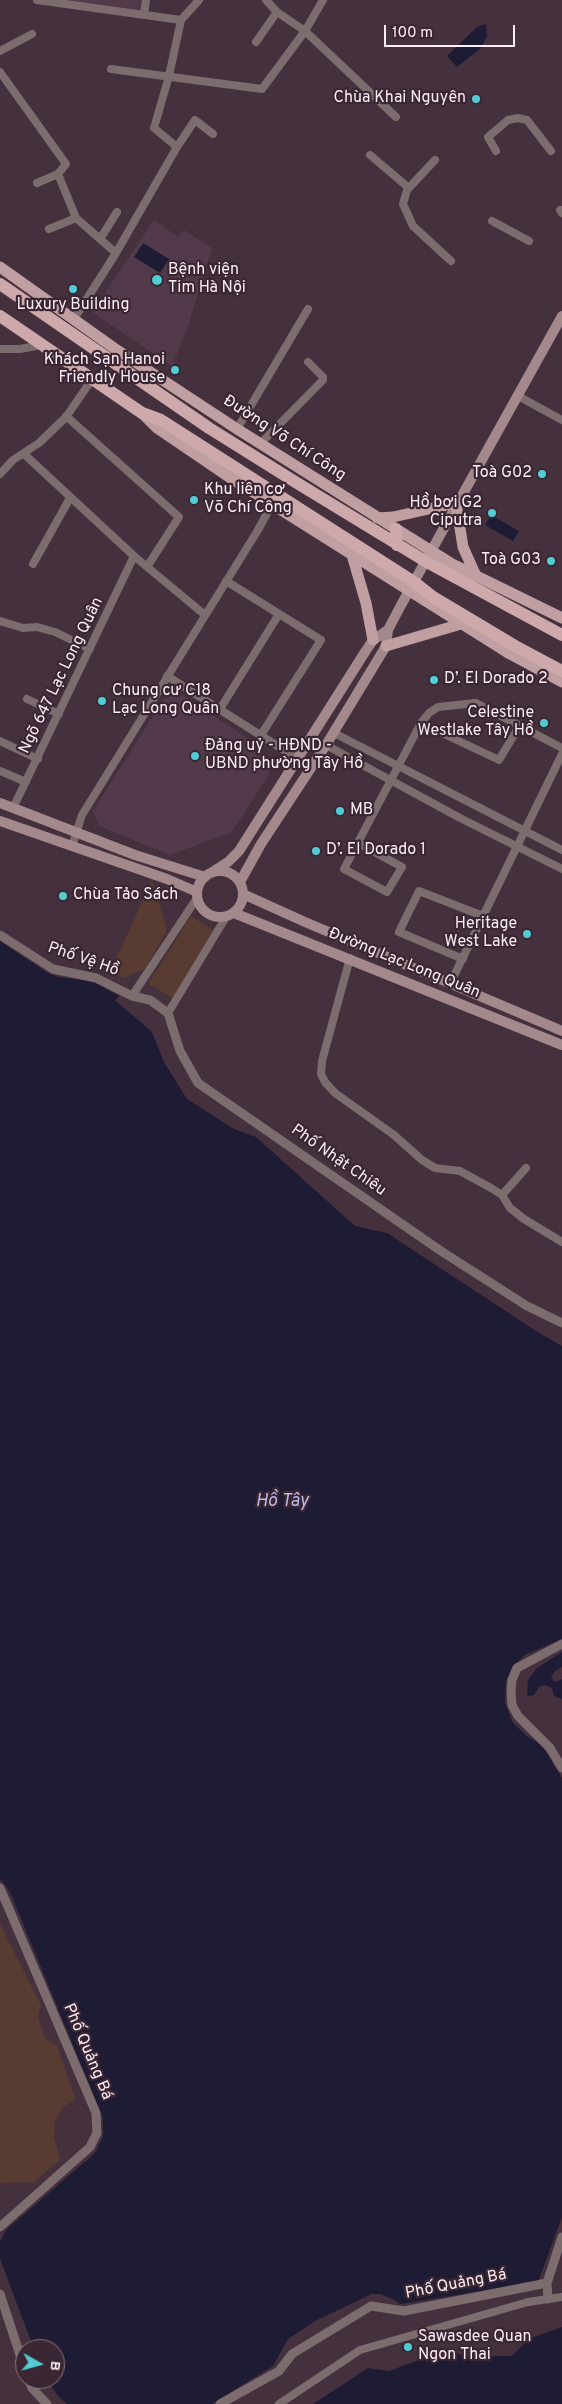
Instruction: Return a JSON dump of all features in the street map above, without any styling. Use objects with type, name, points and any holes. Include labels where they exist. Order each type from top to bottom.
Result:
[{"type":"highway","name":"Đường Võ Chí Công","points":[[0,284],[209,428],[397,545],[428,556],[562,635]]},
{"type":"highway","points":[[0,316],[44,344],[142,413],[161,420],[435,603],[562,671]]},
{"type":"highway","points":[[396,529],[397,545]]},
{"type":"highway","points":[[428,556],[452,564]]},
{"type":"highway","points":[[387,575],[412,586]]},
{"type":"main road","name":"Đường Võ Chí Công","points":[[0,267],[237,429],[396,529],[428,556]]},
{"type":"main road","points":[[240,882],[261,844],[334,733],[386,646],[388,630],[456,504],[562,316]]},
{"type":"main road","points":[[142,413],[157,428],[272,504],[387,575]]},
{"type":"main road","points":[[377,518],[394,518],[456,504]]},
{"type":"main road","points":[[456,504],[463,547],[476,576]]},
{"type":"main road","points":[[352,555],[366,603],[373,640]]},
{"type":"main road","points":[[452,564],[562,618]]},
{"type":"main road","points":[[435,603],[461,624],[510,654],[562,682]]},
{"type":"main road","points":[[386,646],[461,624]]},
{"type":"main road","points":[[197,895],[208,875],[239,852],[373,640],[388,630]]},
{"type":"main road","points":[[0,803],[135,855],[208,875],[224,871],[236,877],[240,882],[243,894],[242,901],[230,915],[213,916],[202,909],[197,895],[173,882],[0,820]]},
{"type":"main road","name":"Đường Lạc Long Quân","points":[[243,894],[562,1031]]},
{"type":"main road","name":"Đường Lạc Long Quân","points":[[230,915],[350,958],[562,1045]]},
{"type":"street","points":[[37,0],[181,20]]},
{"type":"street","points":[[144,15],[146,0]]},
{"type":"street","points":[[177,147],[154,128],[169,76],[181,20],[198,0]]},
{"type":"street","points":[[266,0],[277,12],[305,31],[396,117]]},
{"type":"street","points":[[111,69],[262,89],[305,31],[323,0]]},
{"type":"street","points":[[256,42],[277,12]]},
{"type":"street","points":[[0,51],[32,34]]},
{"type":"street","points":[[0,72],[66,164],[58,174],[37,183]]},
{"type":"street","points":[[496,151],[488,137],[508,120],[518,118],[527,120],[551,151]]},
{"type":"street","points":[[74,319],[116,253],[177,147],[195,120],[213,134]]},
{"type":"street","points":[[370,155],[410,188]]},
{"type":"street","points":[[435,160],[410,188],[403,204],[413,226],[451,261]]},
{"type":"street","points":[[58,174],[76,218],[116,253]]},
{"type":"street","points":[[100,239],[118,212]]},
{"type":"street","points":[[49,229],[76,218]]},
{"type":"street","points":[[492,221],[529,240]]},
{"type":"street","points":[[237,429],[308,310]]},
{"type":"street","points":[[0,349],[20,349],[44,344]]},
{"type":"street","points":[[260,444],[323,380],[323,377],[308,362]]},
{"type":"street","points":[[0,474],[13,460],[39,443],[66,416],[93,378]]},
{"type":"street","points":[[518,396],[562,420]]},
{"type":"street","points":[[66,416],[179,517],[147,567]]},
{"type":"street","points":[[24,454],[134,556],[205,614]]},
{"type":"street","points":[[33,564],[70,498]]},
{"type":"street","points":[[72,846],[82,815],[272,504]]},
{"type":"street","name":"Ngõ 647 Lạc Long Quân","points":[[13,808],[134,556]]},
{"type":"street","points":[[226,581],[321,640],[261,735]]},
{"type":"street","points":[[220,710],[279,614]]},
{"type":"street","points":[[0,621],[24,628],[37,627],[55,632],[90,650]]},
{"type":"street","points":[[167,676],[298,759]]},
{"type":"street","points":[[27,699],[59,714]]},
{"type":"street","points":[[358,843],[402,867],[387,892],[344,869],[421,723],[429,713],[438,707],[466,702],[486,706],[562,748]]},
{"type":"street","points":[[421,723],[499,760],[520,725]]},
{"type":"street","points":[[334,733],[562,850]]},
{"type":"street","points":[[0,741],[38,759]]},
{"type":"street","points":[[326,744],[562,869]]},
{"type":"street","points":[[450,984],[562,754]]},
{"type":"street","points":[[0,771],[26,782]]},
{"type":"street","points":[[463,959],[399,932],[419,891],[483,916]]},
{"type":"street","points":[[197,895],[132,996],[150,1000],[168,1013],[230,915]]},
{"type":"street","name":"Phố Vệ Hồ","points":[[0,935],[53,968],[96,978],[132,996]]},
{"type":"street","points":[[350,958],[322,1060],[322,1074],[325,1082],[335,1093],[394,1135],[422,1160],[435,1168],[460,1171],[502,1195],[510,1208],[524,1219],[562,1242]]},
{"type":"street","name":"Phố Nhật Chiêu","points":[[168,1013],[180,1051],[198,1083],[441,1251],[527,1306],[562,1323]]},
{"type":"street","points":[[502,1195],[526,1168]]},
{"type":"street","points":[[562,1644],[518,1668],[512,1680],[511,1692],[512,1705],[518,1716],[550,1748],[562,1768]]},
{"type":"street","name":"Phố Quảng Bá","points":[[0,1888],[96,2113],[97,2133],[90,2147],[0,2227]]},
{"type":"street","points":[[548,2298],[547,2283],[562,2237]]},
{"type":"street","name":"Phố Quảng Bá","points":[[220,2404],[279,2371],[292,2354],[371,2306],[404,2311],[547,2283]]},
{"type":"street","points":[[0,2294],[15,2340]]},
{"type":"street","points":[[279,2404],[360,2350],[528,2302],[562,2297]]},
{"type":"street","points":[[33,2389],[47,2404]]},
{"type":"shaded area","points":[[62,0],[143,0],[141,10]]},
{"type":"shaded area","name":"Bệnh viện Tim Hà Nội","points":[[154,220],[178,237],[184,230],[212,248],[187,329],[172,366],[92,312]]},
{"type":"shaded area","points":[[180,694],[258,745],[270,773],[232,832],[170,855],[99,826],[93,811],[164,699]]},
{"type":"shaded area","points":[[152,880],[166,932],[145,969],[123,978],[106,971],[119,953]]},
{"type":"shaded area","points":[[191,916],[213,930],[173,998],[148,984]]},
{"type":"shaded area","points":[[0,1924],[41,2005],[38,2018],[45,2038],[57,2046],[75,2098],[74,2101],[64,2106],[55,2121],[54,2137],[60,2160],[34,2182],[0,2183]]},
{"type":"water","points":[[486,24],[487,36],[481,48],[457,67],[447,56],[477,27]]},
{"type":"water","points":[[143,243],[169,259],[160,273],[134,257]]},
{"type":"water","points":[[491,515],[519,531],[513,541],[485,525]]},
{"type":"water","name":"Hồ Tây","points":[[0,941],[48,973],[58,977],[93,981],[119,996],[115,1000],[152,1032],[164,1062],[187,1099],[234,1129],[256,1137],[355,1226],[387,1233],[536,1331],[562,1346],[562,1639],[525,1655],[513,1666],[506,1681],[505,1703],[513,1723],[527,1736],[541,1744],[562,1778],[562,2217],[538,2282],[401,2304],[380,2294],[372,2294],[317,2320],[288,2339],[273,2366],[212,2404],[67,2404],[53,2389],[65,2389],[65,2339],[30,2339],[0,2259],[0,2242],[6,2230],[96,2151],[103,2137],[103,2118],[10,1892],[0,1879]]},
{"type":"water","points":[[562,1652],[562,1667],[554,1672],[551,1678],[555,1682],[562,1679],[562,1699],[554,1696],[552,1688],[545,1685],[539,1687],[534,1695],[527,1696],[528,1680],[537,1668]]},
{"type":"water","points":[[562,2327],[562,2404],[313,2404],[368,2368],[389,2371],[446,2350],[466,2356],[511,2356],[531,2338]]},
{"type":"place","name":"Chùa Khai Nguyên","points":[[476,99]]},
{"type":"place","name":"Bệnh viện Tim Hà Nội","points":[[157,280]]},
{"type":"place","name":"Luxury Building","points":[[73,289]]},
{"type":"place","name":"Khách Sạn Hanoi Friendly House","points":[[175,370]]},
{"type":"place","name":"Toà G02","points":[[542,474]]},
{"type":"place","name":"Khu liên cơ Võ Chí Công","points":[[194,500]]},
{"type":"place","name":"Hồ bơi G2 Ciputra","points":[[492,513]]},
{"type":"place","name":"Toà G03","points":[[551,561]]},
{"type":"place","name":"D’. El Dorado 2","points":[[434,680]]},
{"type":"place","name":"Chung cư C18 Lạc Long Quân","points":[[102,701]]},
{"type":"place","name":"Celestine Westlake Tây Hồ","points":[[544,723]]},
{"type":"place","name":"Đảng uỷ - HĐND - UBND phường Tây Hồ","points":[[195,756]]},
{"type":"place","name":"MB","points":[[340,811]]},
{"type":"place","name":"D’. El Dorado 1","points":[[316,851]]},
{"type":"place","name":"Chùa Tảo Sách","points":[[63,896]]},
{"type":"place","name":"Heritage West Lake","points":[[527,934]]},
{"type":"place","name":"Sawasdee Quan Ngon Thai","points":[[408,2347]]}]
